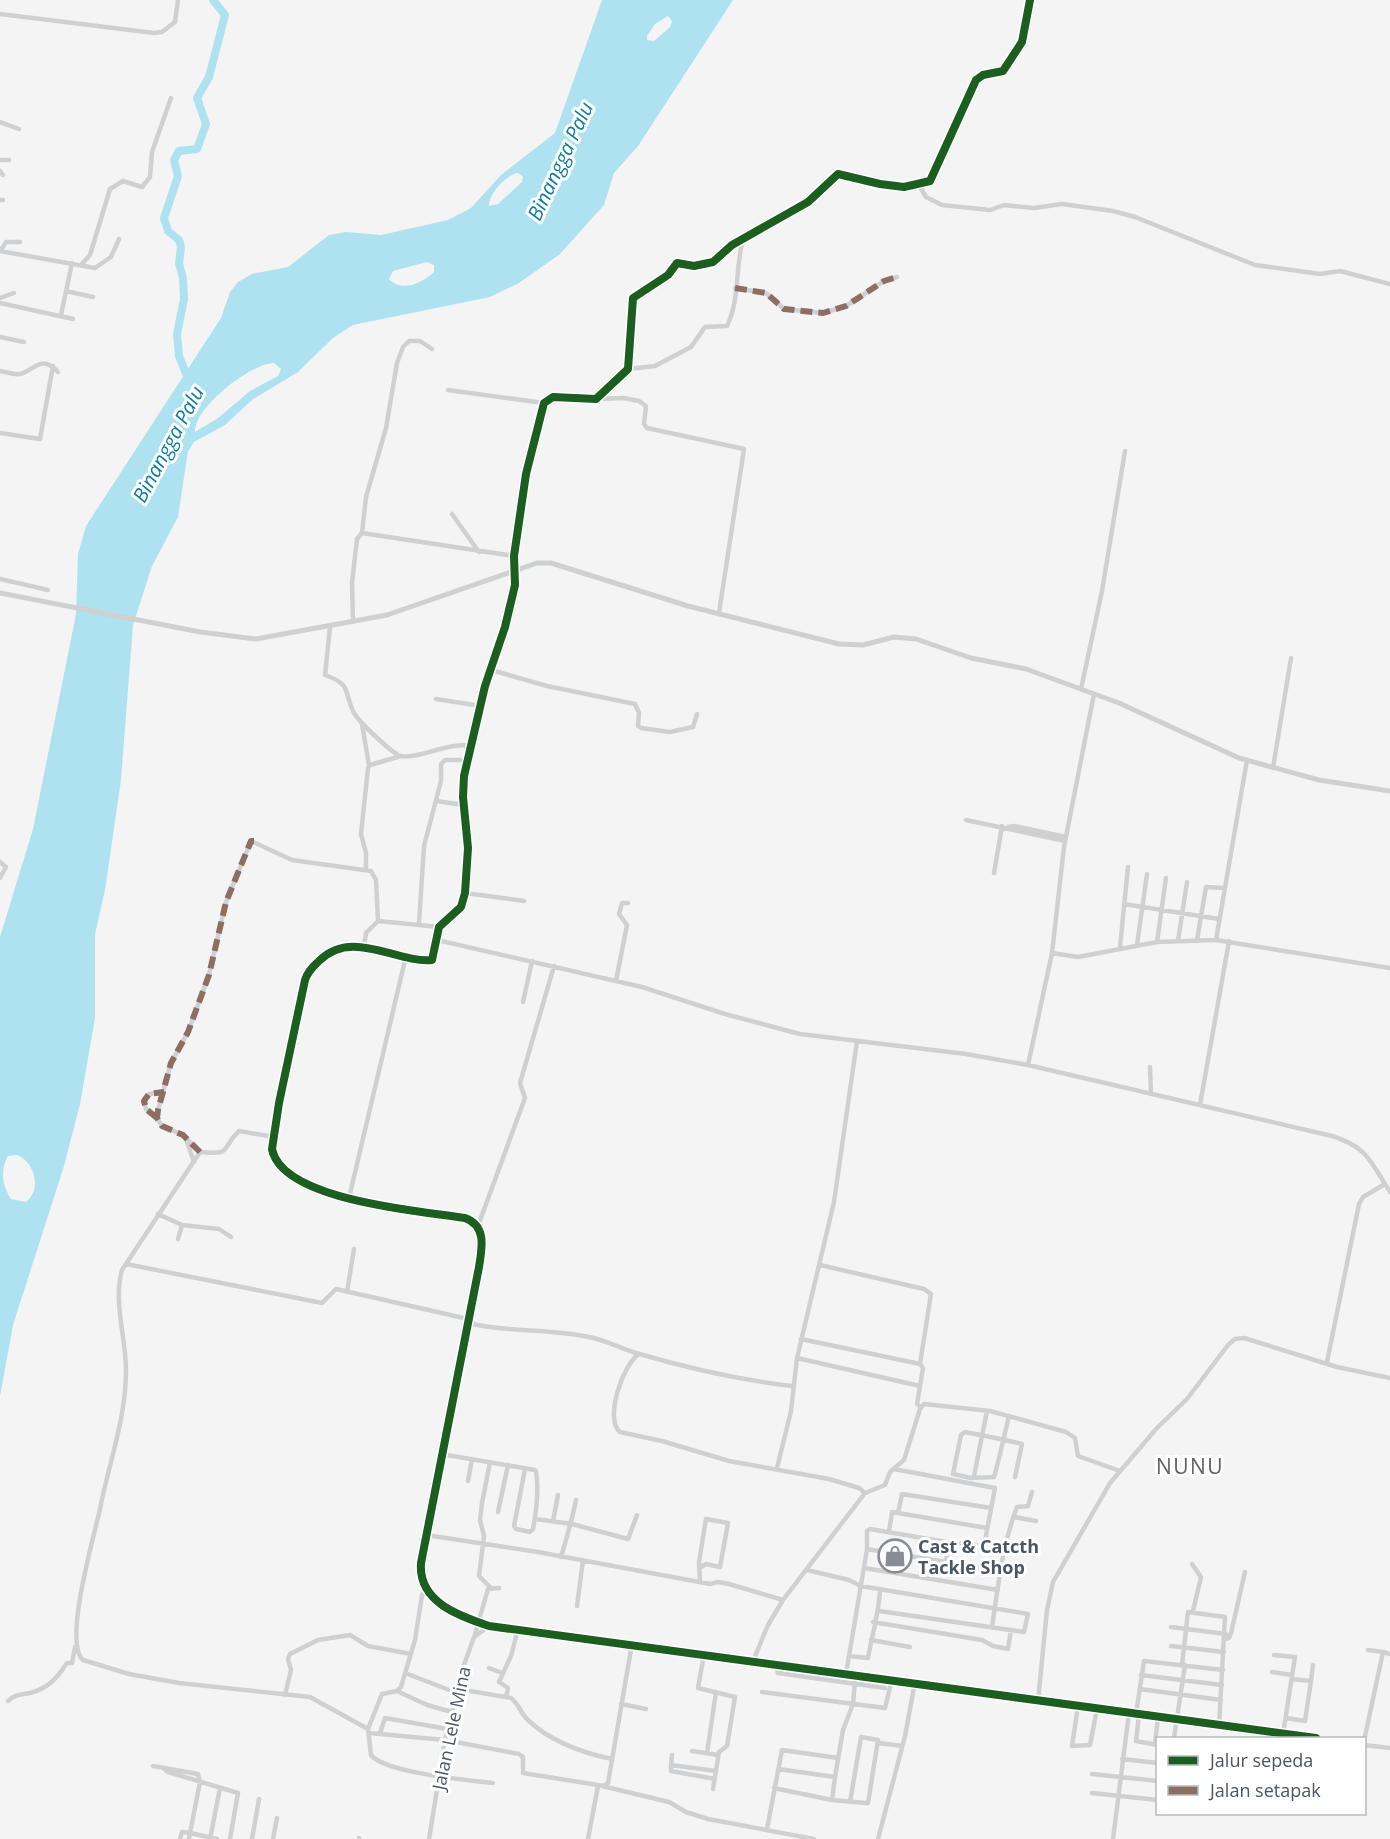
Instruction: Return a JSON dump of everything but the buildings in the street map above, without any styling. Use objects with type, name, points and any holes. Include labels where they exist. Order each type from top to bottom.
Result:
[{"type":"street","points":[[0,14],[154,33],[162,32],[175,22],[178,0]]},
{"type":"street","points":[[628,369],[631,303],[634,296],[654,286],[677,263],[704,266],[722,257],[729,248],[743,239],[808,202],[838,174],[880,184],[919,185],[930,181],[935,174],[956,119],[969,100],[976,80],[983,75],[1003,71],[1022,42],[1030,0]]},
{"type":"street","points":[[81,266],[90,255],[106,194],[123,181],[142,187],[150,177],[152,152],[171,98]]},
{"type":"street","points":[[0,122],[19,129]]},
{"type":"street","points":[[0,160],[9,160]]},
{"type":"street","points":[[919,185],[926,198],[942,205],[990,210],[1004,205],[1034,208],[1062,204],[1113,211],[1136,217],[1255,265],[1320,274],[1340,271],[1390,284]]},
{"type":"street","points":[[20,242],[6,242],[0,251],[98,268],[115,252],[119,239]]},
{"type":"street","points":[[596,399],[628,369],[655,366],[693,345],[705,327],[727,326],[732,311],[737,257],[743,239]]},
{"type":"street","points":[[61,315],[72,263]]},
{"type":"street","points":[[735,288],[766,293],[784,309],[822,313],[846,306],[884,281],[897,277]]},
{"type":"street","points":[[66,291],[93,297]]},
{"type":"street","points":[[0,298],[14,293]]},
{"type":"street","points":[[0,303],[74,318]]},
{"type":"street","points":[[0,337],[24,342]]},
{"type":"street","points":[[353,622],[354,557],[357,539],[362,533],[366,497],[387,421],[401,352],[406,343],[417,340],[432,349]]},
{"type":"street","points":[[0,371],[20,374],[34,364],[53,366],[58,372]]},
{"type":"street","points":[[0,433],[40,439],[53,366]]},
{"type":"street","points":[[448,390],[544,403]]},
{"type":"street","points":[[478,1226],[465,1218],[349,1198],[313,1189],[285,1168],[273,1154],[274,1137],[307,974],[327,953],[350,946],[432,960],[439,927],[461,907],[465,893],[468,848],[463,787],[481,706],[508,618],[515,585],[514,556],[526,474],[536,425],[544,403],[553,397],[639,401],[646,406],[644,424],[647,428],[744,449],[719,613]]},
{"type":"street","points":[[1081,689],[1102,591],[1125,451]]},
{"type":"street","points":[[452,514],[479,552]]},
{"type":"street","points":[[362,533],[514,556]]},
{"type":"street","points":[[0,593],[247,639],[330,627],[410,608],[537,563],[551,563],[719,613],[849,645],[863,645],[894,637],[911,638],[971,658],[1026,669],[1094,694],[1247,760],[1319,780],[1390,791]]},
{"type":"street","points":[[0,579],[48,590]]},
{"type":"street","points":[[330,627],[325,675],[344,685],[354,712],[362,722],[401,756]]},
{"type":"street","points":[[1273,768],[1291,658]]},
{"type":"street","points":[[491,670],[543,685],[635,704],[639,713],[638,726],[641,728],[677,731],[693,727],[697,714]]},
{"type":"street","points":[[1028,1065],[1052,953],[1065,839],[1094,694]]},
{"type":"street","points":[[436,699],[481,706]]},
{"type":"street","points":[[362,722],[369,765],[361,834],[366,853],[366,869]]},
{"type":"street","points":[[369,765],[401,756],[433,752],[451,744],[471,746]]},
{"type":"street","points":[[419,923],[424,846],[436,801],[442,761],[468,760]]},
{"type":"street","points":[[1216,940],[1247,760]]},
{"type":"street","points":[[436,801],[464,805]]},
{"type":"street","points":[[966,820],[1014,826],[1065,839]]},
{"type":"street","points":[[994,873],[1002,826]]},
{"type":"street","points":[[157,1118],[171,1063],[188,1032],[209,975],[226,902],[246,858],[251,841],[292,860],[366,869],[374,873],[378,921],[366,933],[363,947]]},
{"type":"street","points":[[0,862],[6,867],[0,878]]},
{"type":"street","points":[[1120,947],[1128,867]]},
{"type":"street","points":[[1137,945],[1147,874]]},
{"type":"street","points":[[1157,942],[1166,878]]},
{"type":"street","points":[[1178,940],[1187,882]]},
{"type":"street","points":[[1197,940],[1206,887],[1225,888]]},
{"type":"street","points":[[465,893],[524,902]]},
{"type":"street","points":[[616,981],[627,925],[618,914],[622,903],[628,903]]},
{"type":"street","points":[[1124,904],[1219,919]]},
{"type":"street","points":[[378,921],[419,923],[439,927]]},
{"type":"street","points":[[437,940],[616,981],[778,1029],[966,1054],[1028,1065],[1347,1141],[1365,1152],[1386,1182],[1390,1192]]},
{"type":"street","points":[[1052,953],[1078,957],[1120,947],[1157,942],[1216,940],[1390,968]]},
{"type":"street","points":[[1200,1105],[1229,941]]},
{"type":"street","points":[[349,1198],[406,956]]},
{"type":"street","points":[[524,1002],[532,961]]},
{"type":"street","points":[[554,966],[520,1083],[525,1098],[478,1226],[482,1250],[426,1535],[420,1571],[428,1588],[446,1609],[489,1626],[1308,1737]]},
{"type":"street","points":[[777,1468],[791,1411],[792,1386],[801,1339],[820,1265],[839,1174],[857,1041]]},
{"type":"street","points":[[1150,1067],[1151,1094]]},
{"type":"street","points":[[164,1092],[149,1094],[144,1101],[146,1109],[157,1118],[162,1126],[183,1135],[194,1162]]},
{"type":"street","points":[[187,1141],[201,1152],[220,1154],[228,1149],[239,1131],[274,1137]]},
{"type":"street","points":[[8,1701],[13,1696],[32,1692],[53,1682],[67,1663],[72,1663],[77,1620],[91,1548],[123,1411],[126,1369],[119,1286],[126,1264],[201,1152]]},
{"type":"street","points":[[1327,1362],[1361,1199],[1386,1182]]},
{"type":"street","points":[[158,1214],[182,1225],[219,1229],[231,1238]]},
{"type":"street","points":[[178,1239],[182,1225]]},
{"type":"street","points":[[347,1292],[354,1249]]},
{"type":"street","points":[[126,1264],[322,1303],[333,1290],[499,1330],[524,1332],[535,1329],[572,1333],[639,1354],[753,1382],[792,1386]]},
{"type":"street","points":[[820,1265],[928,1291],[931,1294],[920,1365],[922,1368],[917,1404],[921,1407]]},
{"type":"street","points":[[1038,1701],[1047,1610],[1053,1582],[1101,1497],[1120,1471],[1156,1428],[1187,1399],[1216,1359],[1235,1339],[1244,1338],[1390,1378]]},
{"type":"street","points":[[801,1339],[920,1365]]},
{"type":"street","points":[[639,1354],[627,1366],[618,1390],[614,1422],[617,1430],[729,1461],[777,1468],[851,1485],[865,1493]]},
{"type":"street","points":[[797,1358],[920,1386]]},
{"type":"street","points":[[753,1661],[768,1625],[783,1600],[865,1493],[885,1485],[894,1469],[904,1460],[921,1407],[927,1403],[987,1411],[1074,1436],[1078,1456],[1120,1471]]},
{"type":"street","points":[[974,1476],[987,1411]]},
{"type":"street","points":[[1009,1416],[1003,1440],[994,1477],[974,1476],[971,1478],[953,1474],[962,1433],[1003,1440],[1023,1445],[1015,1477]]},
{"type":"street","points":[[441,1454],[525,1468],[537,1472],[535,1486],[539,1494],[532,1531],[514,1527],[525,1468]]},
{"type":"street","points":[[468,1481],[472,1459]]},
{"type":"street","points":[[490,1462],[480,1520],[484,1545],[480,1578],[490,1587],[499,1588]]},
{"type":"street","points":[[498,1512],[508,1465]]},
{"type":"street","points":[[846,1674],[867,1549],[868,1529],[982,1546],[987,1528],[995,1488],[894,1469]]},
{"type":"street","points":[[992,1627],[1000,1571],[1014,1517],[1017,1507],[1028,1506],[1032,1492]]},
{"type":"street","points":[[898,1513],[902,1494],[991,1508]]},
{"type":"street","points":[[553,1521],[558,1495]]},
{"type":"street","points":[[561,1557],[572,1524],[576,1500]]},
{"type":"street","points":[[889,1532],[892,1512],[987,1528]]},
{"type":"street","points":[[535,1519],[572,1524],[628,1539],[637,1515]]},
{"type":"street","points":[[1014,1517],[1036,1521]]},
{"type":"street","points":[[700,1582],[702,1567],[699,1562],[706,1520],[728,1523],[720,1567],[706,1564],[702,1567]]},
{"type":"street","points":[[426,1535],[583,1560],[700,1582],[729,1584],[783,1600]]},
{"type":"street","points":[[946,1542],[949,1545],[946,1561]]},
{"type":"street","points":[[867,1549],[1000,1571]]},
{"type":"street","points":[[577,1606],[583,1560]]},
{"type":"street","points":[[1192,1564],[1202,1577],[1193,1611]]},
{"type":"street","points":[[864,1568],[998,1590]]},
{"type":"street","points":[[807,1570],[880,1590],[1028,1614],[1024,1632],[879,1611]]},
{"type":"street","points":[[1172,1627],[1229,1638],[1245,1572]]},
{"type":"street","name":"Jalan Lele Mina","points":[[429,1839],[445,1740],[457,1691],[490,1587]]},
{"type":"street","points":[[397,1691],[411,1654],[422,1595],[428,1588]]},
{"type":"street","points":[[849,1656],[868,1659],[873,1622],[879,1611],[880,1590]]},
{"type":"street","points":[[1174,1737],[1183,1680],[1186,1613],[1193,1611],[1225,1617],[1219,1726]]},
{"type":"street","points":[[873,1622],[982,1640],[993,1646],[1011,1649],[1011,1630]]},
{"type":"street","points":[[474,1637],[489,1626]]},
{"type":"street","points":[[506,1696],[508,1688],[499,1683],[511,1656],[518,1629]]},
{"type":"street","points":[[285,1695],[291,1670],[288,1659],[290,1653],[318,1640],[350,1635],[368,1646],[411,1654]]},
{"type":"street","points":[[871,1640],[910,1647]]},
{"type":"street","points":[[76,1644],[83,1660],[129,1674],[179,1683],[310,1697],[368,1731],[445,1740],[522,1755],[523,1773],[658,1799],[708,1819],[814,1839]]},
{"type":"street","points":[[600,1786],[608,1783],[632,1644]]},
{"type":"street","points":[[992,1654],[993,1646]]},
{"type":"street","points":[[1171,1646],[1224,1652]]},
{"type":"street","points":[[1368,1650],[1390,1654]]},
{"type":"street","points":[[1366,1738],[1383,1652]]},
{"type":"street","points":[[704,1654],[698,1686],[735,1697],[727,1746],[718,1755],[713,1789]]},
{"type":"street","points":[[1274,1655],[1295,1658],[1283,1734]]},
{"type":"street","points":[[1156,1745],[1136,1741],[1145,1660],[1223,1670]]},
{"type":"street","points":[[775,1664],[778,1673],[885,1688]]},
{"type":"street","points":[[1286,1718],[1305,1721],[1313,1665]]},
{"type":"street","points":[[489,1668],[502,1673]]},
{"type":"street","points":[[1272,1672],[1311,1681]]},
{"type":"street","points":[[405,1673],[457,1691],[506,1696],[516,1702],[529,1722],[543,1731],[576,1750],[612,1759]]},
{"type":"street","points":[[832,1800],[845,1723],[851,1715],[856,1675]]},
{"type":"street","points":[[1142,1675],[1222,1684]]},
{"type":"street","points":[[762,1692],[886,1708],[892,1679]]},
{"type":"street","points":[[878,1839],[902,1746],[915,1682]]},
{"type":"street","points":[[1140,1689],[1221,1700]]},
{"type":"street","points":[[452,1712],[427,1705],[397,1691],[382,1694],[368,1731],[371,1755],[377,1761],[440,1777],[493,1783]]},
{"type":"street","points":[[707,1753],[716,1692]]},
{"type":"street","points":[[621,1704],[646,1709]]},
{"type":"street","points":[[1078,1706],[1072,1746],[1090,1745],[1097,1709]]},
{"type":"street","points":[[1113,1839],[1129,1713]]},
{"type":"street","points":[[1157,1737],[1158,1717]]},
{"type":"street","points":[[380,1734],[385,1719],[413,1721],[448,1729]]},
{"type":"street","points":[[850,1802],[861,1737],[878,1740],[879,1743],[902,1746]]},
{"type":"street","points":[[774,1788],[832,1800],[866,1803],[870,1801],[879,1743]]},
{"type":"street","points":[[1366,1743],[1390,1748]]},
{"type":"street","points":[[767,1829],[780,1752],[786,1749],[838,1758]]},
{"type":"street","points":[[692,1751],[718,1755]]},
{"type":"street","points":[[672,1755],[671,1771],[715,1779]]},
{"type":"street","points":[[1122,1759],[1156,1763]]},
{"type":"street","points":[[671,1765],[716,1771]]},
{"type":"street","points":[[153,1766],[198,1774],[200,1782],[190,1836]]},
{"type":"street","points":[[778,1768],[835,1777]]},
{"type":"street","points":[[1092,1774],[1156,1781]]},
{"type":"street","points":[[200,1782],[238,1793],[230,1839]]},
{"type":"street","points":[[588,1839],[600,1786]]},
{"type":"street","points":[[210,1838],[220,1788]]},
{"type":"street","points":[[1092,1792],[1156,1800]]},
{"type":"street","points":[[252,1839],[259,1799]]},
{"type":"street","points":[[273,1839],[277,1818]]},
{"type":"street","points":[[180,1839],[182,1832],[190,1836],[217,1839]]},
{"type":"water","name":"Binangga Palu","points":[[602,0],[733,0],[638,146],[614,173],[604,205],[560,254],[519,283],[490,297],[353,325],[333,338],[298,372],[253,399],[225,425],[194,442],[188,451],[178,517],[152,566],[133,625],[121,780],[105,890],[95,934],[95,1018],[80,1104],[64,1166],[13,1325],[0,1396],[0,937],[33,829],[76,614],[78,554],[86,526],[221,318],[230,292],[238,282],[252,274],[288,267],[329,235],[346,232],[381,235],[448,220],[471,208],[501,175],[555,133]],"holes":[[[668,16],[672,21],[670,27],[654,41],[647,40],[655,24]],[[518,173],[523,177],[522,182],[498,204],[489,206],[495,190],[513,174]],[[427,262],[434,265],[434,272],[429,276],[418,283],[406,286],[389,279],[393,271]],[[274,363],[281,369],[278,376],[250,391],[218,418],[195,432],[197,422],[214,399],[252,370]],[[17,1155],[32,1170],[34,1191],[26,1202],[11,1199],[4,1183],[4,1167],[8,1156]]]},
{"type":"waterway","name":"Binangga Palu","points":[[189,381],[179,356],[177,334],[184,299],[183,278],[179,264],[181,247],[179,240],[168,231],[164,218],[178,176],[174,160],[179,151],[197,149],[206,124],[197,98],[209,77],[225,15],[213,0]]},
{"type":"marked path","points":[[735,288],[766,293],[784,309],[823,313],[846,306],[884,281],[897,277]]},
{"type":"marked path","points":[[200,1152],[183,1135],[162,1126],[157,1118],[158,1110],[171,1063],[188,1032],[209,975],[226,902],[251,841],[254,841]]},
{"type":"marked path","points":[[157,1118],[146,1109],[144,1101],[149,1094],[164,1092]]},
{"type":"cycle path","points":[[1030,0],[1022,42],[1003,71],[983,75],[976,80],[930,181],[904,187],[838,174],[808,202],[732,245],[713,262],[694,266],[677,263],[668,275],[633,298],[628,369],[596,399],[553,397],[544,403],[526,474],[514,556],[515,585],[505,627],[485,686],[464,776],[463,797],[468,848],[465,893],[461,907],[439,927],[432,960],[418,960],[374,949],[345,947],[332,952],[311,969],[305,980],[279,1103],[272,1149],[281,1167],[300,1181],[326,1192],[388,1207],[465,1218],[477,1226],[480,1232],[482,1245],[479,1267],[421,1563],[426,1588],[433,1597],[454,1612],[489,1626],[1309,1737]]},
{"type":"place","name":"Cast & Catcth Tackle Shop","points":[[895,1556]]},
{"type":"district","name":"NUNU","points":[[1190,1466]]}]
